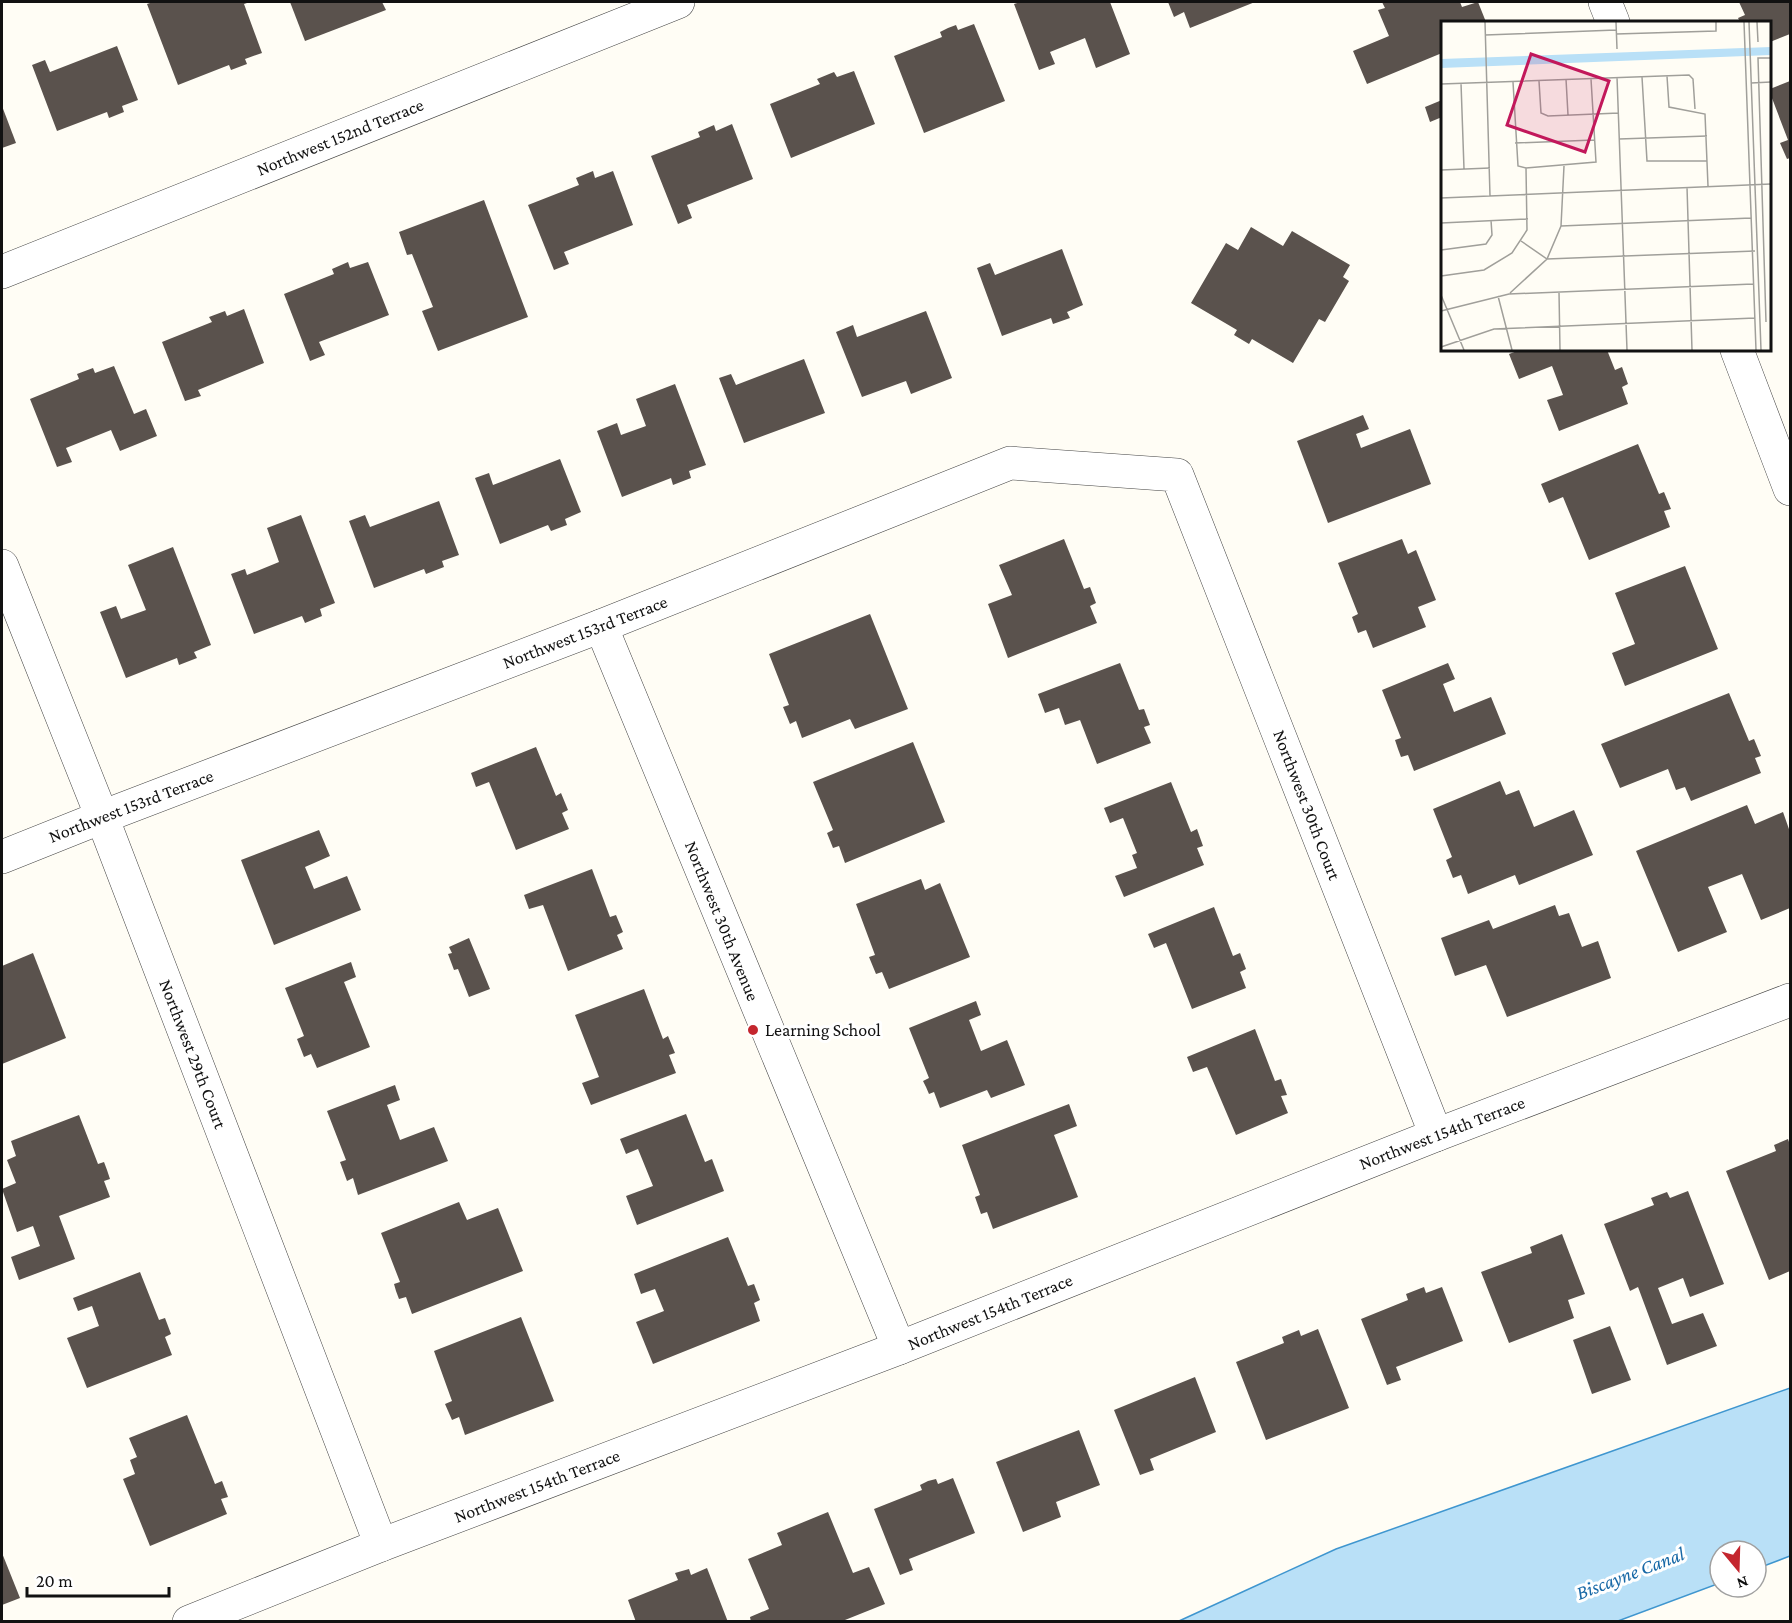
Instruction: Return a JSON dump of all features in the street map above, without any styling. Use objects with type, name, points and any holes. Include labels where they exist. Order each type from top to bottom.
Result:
[{"type":"street","name":"Northwest 152nd Terrace","points":[[2,272],[678,2]]},
{"type":"street","points":[[1605,2],[1613,21]]},
{"type":"street","points":[[1737,351],[1791,489]]},
{"type":"street","name":"Northwest 153rd Terrace","points":[[2,857],[601,626],[1010,463],[1177,475]]},
{"type":"street","name":"Northwest 30th Court","points":[[1177,475],[1436,1135]]},
{"type":"street","name":"Northwest 29th Court","points":[[2,566],[102,817],[381,1545]]},
{"type":"street","name":"Northwest 30th Avenue","points":[[601,626],[899,1348]]},
{"type":"street","name":"Northwest 154th Terrace","points":[[189,1622],[381,1545],[899,1348],[1436,1135],[1791,1000]]},
{"type":"water","name":"Biscayne Canal","points":[[1790,1388],[1790,1556],[1768,1564],[1768,1539],[1708,1539],[1708,1587],[1618,1621],[1179,1621],[1336,1549]]},
{"type":"building","points":[[153,2],[250,2],[244,4],[262,53],[245,59],[247,64],[231,70],[229,65],[178,85],[147,4]]},
{"type":"building","points":[[290,2],[382,2],[386,10],[305,41]]},
{"type":"building","points":[[1020,2],[1110,2],[1130,54],[1096,68],[1085,38],[1050,52],[1055,64],[1039,70],[1014,4]]},
{"type":"building","points":[[1168,2],[1255,2],[1190,28],[1184,12],[1174,17]]},
{"type":"building","points":[[1382,2],[1460,2],[1462,7],[1478,2],[1486,21],[1441,21],[1441,53],[1367,84],[1353,51],[1389,36],[1378,10],[1385,8]]},
{"type":"building","points":[[1739,2],[1790,2],[1790,34],[1771,42],[1771,21],[1740,21],[1738,18],[1745,15]]},
{"type":"building","points":[[974,24],[1005,101],[924,133],[894,56],[942,37],[940,32],[948,28],[956,25],[958,30]]},
{"type":"building","points":[[117,46],[138,100],[122,106],[124,112],[109,118],[107,112],[57,131],[32,65],[45,60],[50,72]]},
{"type":"building","points":[[854,71],[875,124],[791,158],[770,104],[820,84],[817,79],[834,72],[837,77]]},
{"type":"building","points":[[1790,81],[1790,158],[1787,159],[1780,143],[1788,140],[1771,96],[1771,89]]},
{"type":"building","points":[[1441,100],[1441,117],[1430,122],[1425,107]]},
{"type":"building","points":[[2,106],[16,143],[2,148]]},
{"type":"building","points":[[732,124],[753,179],[687,205],[692,218],[678,224],[651,156],[700,137],[698,132],[714,125],[716,131]]},
{"type":"building","points":[[593,171],[595,178],[613,171],[633,225],[564,252],[569,264],[554,270],[528,205],[579,185],[576,178]]},
{"type":"building","points":[[484,200],[528,317],[438,351],[422,311],[433,307],[412,254],[407,255],[399,232]]},
{"type":"building","points":[[1251,227],[1283,246],[1292,231],[1350,265],[1343,277],[1349,281],[1325,322],[1319,319],[1293,363],[1252,339],[1249,344],[1234,335],[1237,330],[1191,303],[1226,243],[1238,250]]},
{"type":"building","points":[[1062,249],[1083,305],[1067,312],[1070,318],[1053,324],[1051,318],[1002,336],[977,268],[990,263],[995,275]]},
{"type":"building","points":[[348,262],[350,268],[368,262],[389,315],[319,342],[325,355],[310,361],[284,294],[334,274],[332,269]]},
{"type":"building","points":[[244,309],[264,363],[198,390],[201,396],[185,401],[162,342],[212,322],[209,317],[225,311],[227,316]]},
{"type":"building","points":[[926,311],[952,378],[911,394],[906,381],[862,397],[836,332],[853,325],[857,337]]},
{"type":"building","points":[[1517,351],[1607,351],[1615,370],[1622,367],[1628,384],[1622,387],[1628,404],[1559,431],[1547,400],[1563,395],[1552,366],[1519,379],[1509,354]]},
{"type":"building","points":[[804,359],[825,413],[744,443],[719,378],[731,374],[736,385]]},
{"type":"building","points":[[114,366],[134,414],[146,409],[157,436],[120,451],[111,430],[66,448],[72,462],[57,467],[30,399],[79,379],[77,374],[93,368],[95,373]]},
{"type":"building","points":[[675,384],[706,465],[689,471],[691,478],[673,485],[671,478],[622,497],[597,431],[617,423],[621,435],[646,426],[636,399]]},
{"type":"building","points":[[1363,415],[1369,429],[1356,434],[1361,448],[1410,429],[1431,484],[1328,523],[1297,441]]},
{"type":"building","points":[[1638,444],[1659,494],[1664,492],[1671,509],[1664,511],[1670,527],[1589,560],[1563,497],[1549,503],[1541,484]]},
{"type":"building","points":[[560,459],[581,512],[565,519],[567,525],[551,531],[548,525],[500,544],[475,478],[489,473],[493,485]]},
{"type":"building","points":[[439,501],[459,555],[442,561],[444,567],[426,574],[424,569],[374,588],[349,521],[365,515],[370,527]]},
{"type":"building","points":[[301,515],[335,603],[320,609],[322,616],[305,623],[302,616],[254,634],[231,574],[245,569],[247,575],[279,562],[267,528]]},
{"type":"building","points":[[1064,539],[1084,589],[1090,587],[1096,603],[1090,606],[1097,623],[1008,658],[988,604],[1012,595],[999,565]]},
{"type":"building","points":[[1402,539],[1408,554],[1416,550],[1436,600],[1418,607],[1426,627],[1373,648],[1366,630],[1358,633],[1352,617],[1358,614],[1338,563]]},
{"type":"building","points":[[173,547],[211,645],[194,652],[197,658],[179,665],[177,658],[126,678],[100,612],[116,606],[121,619],[146,610],[128,565]]},
{"type":"building","points":[[1685,566],[1718,649],[1625,686],[1612,653],[1635,644],[1615,593]]},
{"type":"building","points":[[870,614],[908,709],[855,729],[850,719],[802,738],[796,721],[790,724],[783,707],[789,705],[769,654]]},
{"type":"building","points":[[1120,663],[1139,710],[1144,709],[1150,725],[1144,727],[1151,743],[1097,764],[1080,720],[1065,725],[1059,708],[1045,713],[1038,694]]},
{"type":"building","points":[[1448,663],[1455,679],[1443,684],[1454,712],[1491,697],[1506,734],[1414,771],[1408,755],[1401,757],[1395,740],[1401,738],[1382,690]]},
{"type":"building","points":[[1729,693],[1749,741],[1754,739],[1761,756],[1755,758],[1761,773],[1691,801],[1685,787],[1676,790],[1668,769],[1620,788],[1601,744]]},
{"type":"building","points":[[913,742],[945,822],[845,863],[839,846],[833,848],[827,833],[833,830],[813,782]]},
{"type":"building","points":[[536,747],[556,796],[561,793],[568,810],[562,813],[569,829],[516,850],[489,782],[476,787],[471,773]]},
{"type":"building","points":[[1500,781],[1506,795],[1519,790],[1534,827],[1574,810],[1593,855],[1519,885],[1515,875],[1468,894],[1461,875],[1453,878],[1446,860],[1452,857],[1433,809]]},
{"type":"building","points":[[1171,782],[1191,832],[1197,829],[1203,846],[1197,848],[1204,865],[1124,897],[1115,876],[1137,868],[1132,855],[1137,853],[1123,818],[1110,823],[1104,808]]},
{"type":"building","points":[[1747,805],[1755,824],[1783,812],[1790,832],[1790,908],[1761,920],[1742,874],[1708,887],[1727,932],[1678,952],[1636,851]]},
{"type":"building","points":[[319,830],[330,856],[305,867],[314,889],[347,876],[361,910],[274,945],[241,860]]},
{"type":"building","points":[[592,869],[610,917],[616,915],[623,932],[617,935],[623,949],[568,971],[543,905],[529,909],[524,895]]},
{"type":"building","points":[[921,879],[925,890],[940,883],[970,957],[889,989],[882,972],[876,974],[869,957],[875,955],[856,904]]},
{"type":"building","points":[[1555,905],[1559,916],[1569,913],[1582,947],[1598,941],[1611,978],[1507,1017],[1486,965],[1455,976],[1441,938],[1489,920],[1493,929]]},
{"type":"building","points":[[1214,907],[1233,956],[1240,953],[1246,969],[1240,972],[1246,988],[1192,1009],[1166,943],[1154,948],[1148,934]]},
{"type":"building","points":[[469,938],[490,989],[469,997],[458,969],[454,970],[448,954],[452,953],[449,947]]},
{"type":"building","points":[[33,953],[66,1038],[2,1064],[2,966]]},
{"type":"building","points":[[351,962],[356,977],[344,982],[370,1047],[317,1068],[311,1054],[304,1057],[297,1039],[304,1036],[285,988]]},
{"type":"building","points":[[644,989],[663,1039],[668,1036],[675,1053],[669,1055],[676,1073],[591,1105],[582,1083],[599,1077],[575,1015]]},
{"type":"building","points":[[976,1001],[981,1015],[969,1020],[981,1051],[1007,1040],[1025,1085],[991,1098],[987,1090],[940,1108],[934,1092],[929,1094],[923,1081],[929,1078],[909,1028]]},
{"type":"building","points":[[1255,1029],[1275,1081],[1281,1079],[1287,1095],[1281,1096],[1288,1113],[1236,1135],[1207,1067],[1193,1072],[1187,1057]]},
{"type":"building","points":[[395,1085],[400,1100],[387,1105],[400,1140],[434,1127],[448,1161],[358,1195],[353,1178],[347,1181],[340,1162],[346,1160],[327,1111]]},
{"type":"building","points":[[1069,1104],[1077,1126],[1054,1135],[1078,1197],[993,1229],[987,1212],[981,1214],[975,1197],[980,1195],[962,1145]]},
{"type":"building","points":[[686,1114],[705,1162],[712,1159],[724,1191],[637,1225],[626,1196],[653,1186],[638,1149],[626,1154],[620,1139]]},
{"type":"building","points":[[79,1115],[98,1164],[104,1162],[110,1179],[104,1181],[110,1197],[59,1216],[75,1259],[19,1280],[11,1257],[40,1246],[33,1226],[17,1232],[2,1189],[16,1183],[7,1160],[16,1156],[11,1141]]},
{"type":"building","points":[[1788,1139],[1790,1145],[1790,1271],[1769,1280],[1726,1171],[1776,1151],[1774,1145]]},
{"type":"building","points":[[1688,1191],[1724,1284],[1690,1297],[1683,1278],[1658,1288],[1672,1324],[1703,1313],[1717,1346],[1667,1365],[1638,1287],[1630,1291],[1604,1224],[1654,1205],[1651,1198],[1667,1192],[1670,1198]]},
{"type":"building","points":[[459,1202],[467,1220],[498,1208],[523,1271],[412,1314],[406,1297],[399,1299],[394,1284],[400,1282],[381,1233]]},
{"type":"building","points":[[1562,1234],[1585,1294],[1568,1300],[1574,1318],[1509,1343],[1481,1272],[1532,1253],[1530,1247]]},
{"type":"building","points":[[728,1237],[748,1286],[754,1284],[760,1300],[754,1303],[760,1321],[653,1364],[636,1322],[664,1311],[655,1289],[641,1294],[634,1274]]},
{"type":"building","points":[[140,1272],[159,1320],[165,1318],[171,1334],[165,1337],[172,1355],[87,1388],[67,1338],[99,1326],[92,1306],[78,1311],[73,1298]]},
{"type":"building","points":[[1424,1287],[1426,1293],[1442,1287],[1463,1341],[1396,1367],[1401,1380],[1387,1385],[1361,1319],[1408,1300],[1406,1294]]},
{"type":"building","points":[[521,1317],[554,1401],[465,1435],[459,1417],[452,1420],[445,1404],[452,1401],[434,1351]]},
{"type":"building","points":[[1610,1326],[1631,1380],[1592,1394],[1573,1340]]},
{"type":"building","points":[[1318,1329],[1349,1408],[1266,1440],[1236,1362],[1284,1343],[1282,1337],[1299,1330],[1301,1336]]},
{"type":"building","points":[[1195,1377],[1216,1432],[1150,1459],[1154,1470],[1140,1475],[1114,1410]]},
{"type":"building","points":[[187,1415],[215,1484],[222,1481],[228,1497],[221,1499],[227,1514],[150,1546],[123,1479],[135,1474],[130,1460],[137,1457],[129,1438]]},
{"type":"building","points":[[1079,1430],[1100,1485],[1056,1502],[1061,1517],[1023,1532],[996,1462]]},
{"type":"building","points":[[953,1478],[975,1533],[909,1559],[913,1570],[900,1575],[874,1509],[922,1490],[920,1485],[928,1481],[936,1479],[938,1484]]},
{"type":"building","points":[[828,1512],[853,1573],[869,1567],[885,1604],[840,1622],[751,1622],[750,1617],[769,1609],[748,1559],[782,1545],[777,1533]]},
{"type":"building","points":[[2,1553],[20,1598],[2,1605]]},
{"type":"building","points":[[707,1568],[728,1622],[636,1622],[628,1600],[678,1580],[675,1573],[689,1569],[691,1575]]},
{"type":"place","name":"Learning School","points":[[753,1030]]}]
